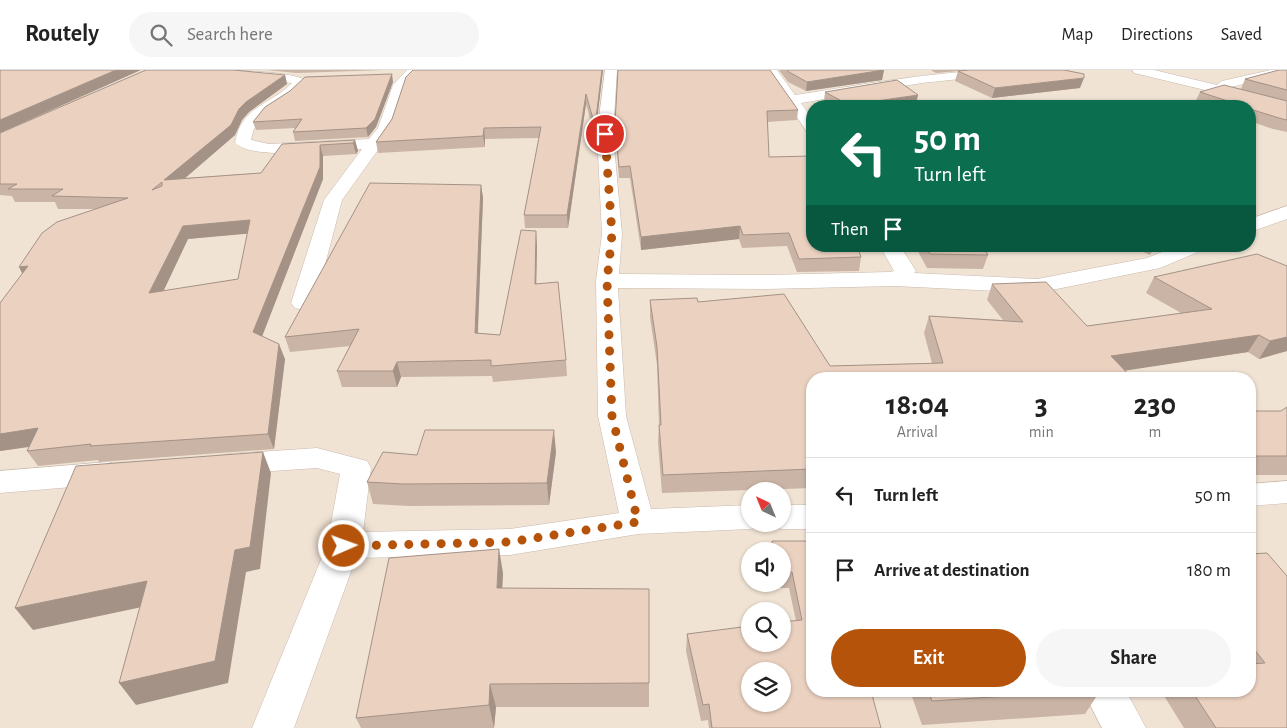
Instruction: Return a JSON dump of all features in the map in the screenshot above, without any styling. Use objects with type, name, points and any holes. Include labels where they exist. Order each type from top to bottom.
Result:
[{"type":"street","points":[[200,70],[316,79]]},
{"type":"street","points":[[611,70],[605,134],[612,234],[607,281],[612,416],[638,522]]},
{"type":"street","points":[[771,70],[806,121]]},
{"type":"street","points":[[792,100],[922,79],[1007,70]]},
{"type":"street","points":[[1138,70],[1287,108]]},
{"type":"street","points":[[1225,91],[1222,88],[1227,84],[1287,70]]},
{"type":"street","points":[[390,77],[411,73]]},
{"type":"street","points":[[303,303],[333,200],[385,129],[400,85],[411,73]]},
{"type":"street","points":[[298,79],[300,84],[259,111],[247,124],[243,142],[269,149],[375,144]]},
{"type":"street","points":[[1256,224],[1287,212]]},
{"type":"street","points":[[894,252],[905,271],[895,279]]},
{"type":"street","points":[[607,281],[766,282],[895,279],[1038,286],[1152,263],[1180,252]]},
{"type":"street","points":[[199,466],[317,458],[356,468],[344,546],[273,728]]},
{"type":"street","points":[[0,482],[139,471]]},
{"type":"street","points":[[1256,495],[1287,492]]},
{"type":"street","points":[[344,546],[510,542],[638,522],[741,517]]},
{"type":"street","points":[[791,517],[806,517]]},
{"type":"street","points":[[1107,697],[1125,728]]},
{"type":"shaded area","points":[[0,70],[1287,70],[1287,728],[0,728]]},
{"type":"building","points":[[0,70],[116,70],[0,120]]},
{"type":"building","points":[[146,70],[233,70],[285,75],[246,102],[239,109],[231,125],[164,180],[261,173],[282,144],[355,140],[353,143],[320,145],[320,167],[253,332],[279,344],[268,434],[90,446],[91,444],[27,451],[38,428],[0,434],[0,303],[28,266],[19,267],[42,233],[57,222],[128,198],[52,196],[63,189],[8,189],[17,184],[0,184],[0,133]],"holes":[[[162,182],[162,186],[152,190]],[[250,220],[238,279],[149,293],[183,226]]]},
{"type":"building","points":[[413,70],[602,70],[595,126],[586,94],[567,215],[524,215],[541,127],[484,128],[483,136],[376,142],[392,119],[406,77]]},
{"type":"building","points":[[618,70],[770,70],[798,110],[767,111],[769,157],[806,156],[806,252],[859,252],[861,257],[799,259],[789,233],[743,235],[740,226],[641,237],[630,166],[619,167],[615,123]]},
{"type":"building","points":[[787,70],[884,70],[807,82]]},
{"type":"building","points":[[1064,70],[1084,74],[1084,78],[995,88],[958,71]]},
{"type":"building","points":[[1279,70],[1287,70],[1287,90],[1245,79]]},
{"type":"building","points":[[392,74],[375,119],[366,128],[293,132],[302,119],[253,122],[265,107],[290,91],[305,77]]},
{"type":"building","points":[[897,80],[918,95],[884,100],[840,100],[825,92]]},
{"type":"building","points":[[1224,85],[1287,101],[1287,120],[1256,111],[1256,100],[1225,100],[1200,92]]},
{"type":"building","points":[[370,183],[481,185],[475,333],[500,335],[521,230],[536,231],[535,284],[558,282],[566,360],[491,366],[491,360],[397,362],[393,371],[337,371],[359,329],[285,337]]},
{"type":"building","points":[[929,252],[986,252],[988,255],[930,254]]},
{"type":"building","points":[[1257,254],[1287,266],[1287,337],[1270,341],[1259,335],[1111,356],[1126,372],[806,372],[806,469],[663,475],[659,425],[661,425],[657,347],[650,300],[697,298],[698,302],[784,294],[830,366],[943,363],[929,316],[1023,322],[992,284],[1046,282],[1087,326],[1212,309],[1154,277]]},
{"type":"building","points":[[1287,407],[1287,456],[1256,456],[1256,411],[1281,411]]},
{"type":"building","points":[[425,430],[554,430],[547,483],[403,484],[367,482],[383,452],[417,455]]},
{"type":"building","points":[[263,452],[250,547],[235,550],[215,661],[119,683],[147,581],[15,608],[76,466]]},
{"type":"building","points":[[772,541],[806,541],[806,697],[873,697],[881,728],[712,728],[709,704],[703,705],[687,634],[741,627],[741,652],[791,652],[791,621],[802,620],[792,572],[791,542]]},
{"type":"building","points":[[499,549],[497,588],[649,589],[649,683],[490,684],[489,705],[356,718],[389,558]]},
{"type":"building","points":[[1267,553],[1287,576],[1287,728],[1216,728],[1196,697],[1256,697],[1256,664],[1265,663],[1256,652],[1256,554]]},
{"type":"building","points":[[930,697],[992,697],[932,701]]},
{"type":"route","points":[[344,546],[510,542],[638,522],[612,416],[607,281],[612,234],[608,202],[605,134]]}]
